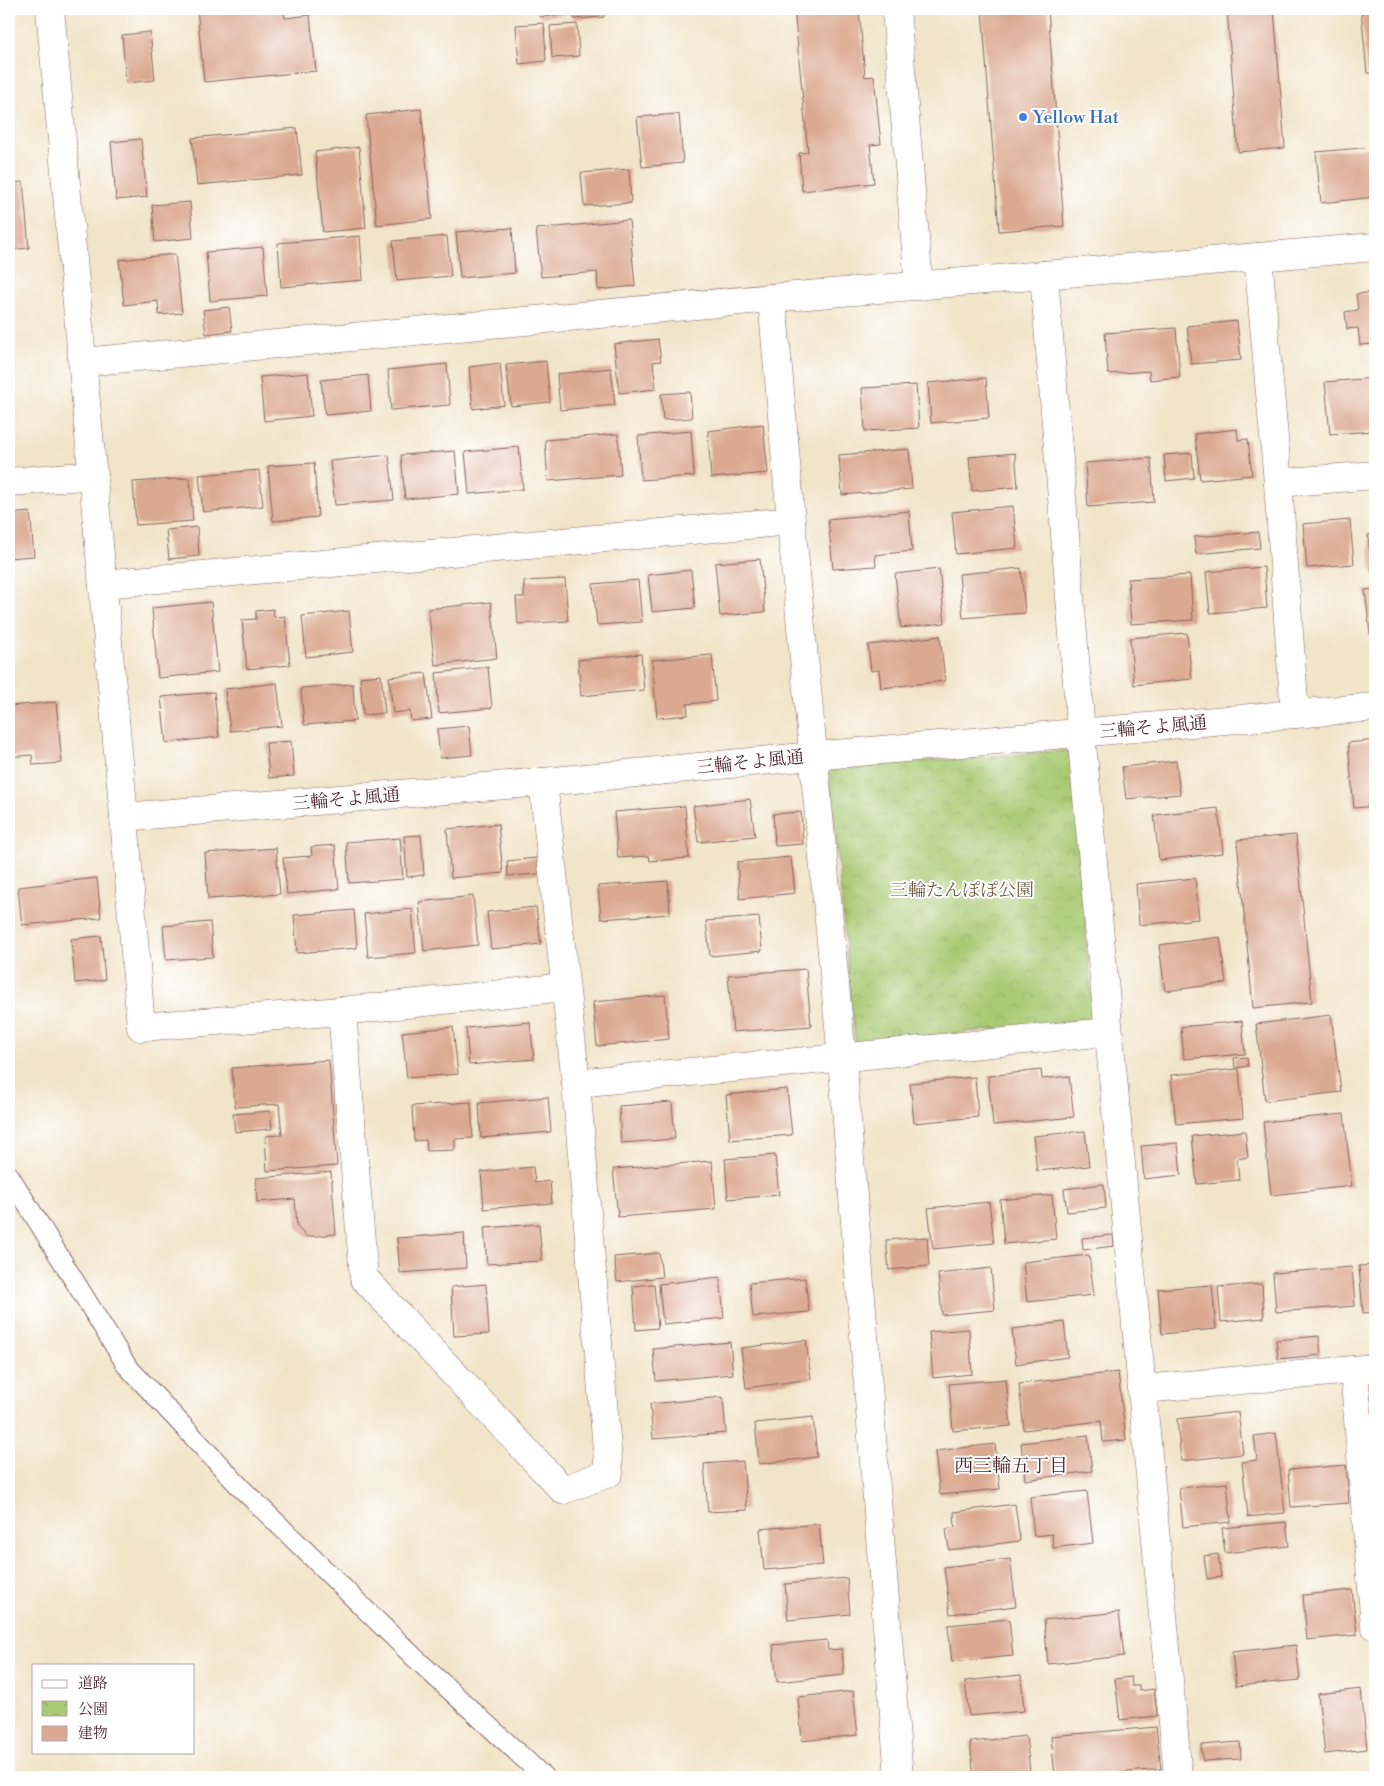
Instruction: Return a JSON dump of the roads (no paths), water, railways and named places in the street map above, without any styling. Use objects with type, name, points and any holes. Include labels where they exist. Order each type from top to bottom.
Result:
[{"type":"street","points":[[50,9],[104,584],[141,1027],[342,1011],[565,987]]},
{"type":"street","points":[[896,9],[919,286]]},
{"type":"street","points":[[83,362],[772,298],[1375,247]]},
{"type":"street","points":[[1258,257],[1278,483],[1295,714]]},
{"type":"street","points":[[1044,275],[1108,1032],[1178,1777]]},
{"type":"street","points":[[772,298],[791,521],[842,1058],[899,1777]]},
{"type":"street","points":[[9,482],[94,475]]},
{"type":"street","points":[[1278,483],[1375,475]]},
{"type":"street","points":[[104,584],[791,521]]},
{"type":"street","name":"三輪そよ風通","points":[[124,817],[543,782],[813,756],[1375,707]]},
{"type":"street","points":[[342,1011],[364,1278],[563,1490],[609,1472],[576,1083],[543,782]]},
{"type":"street","points":[[576,1083],[1108,1032]]},
{"type":"street","points":[[1143,1389],[1365,1369],[1375,1626]]},
{"type":"lane","points":[[9,1175],[127,1366],[242,1489],[415,1658],[544,1777]]},
{"type":"place","name":"Yellow Hat","points":[[1023,117]]},
{"type":"district","name":"西三輪五丁目","points":[[1011,1465]]},
{"type":"park label","name":"三輪たんぽぽ公園","points":[[962,890]]}]
